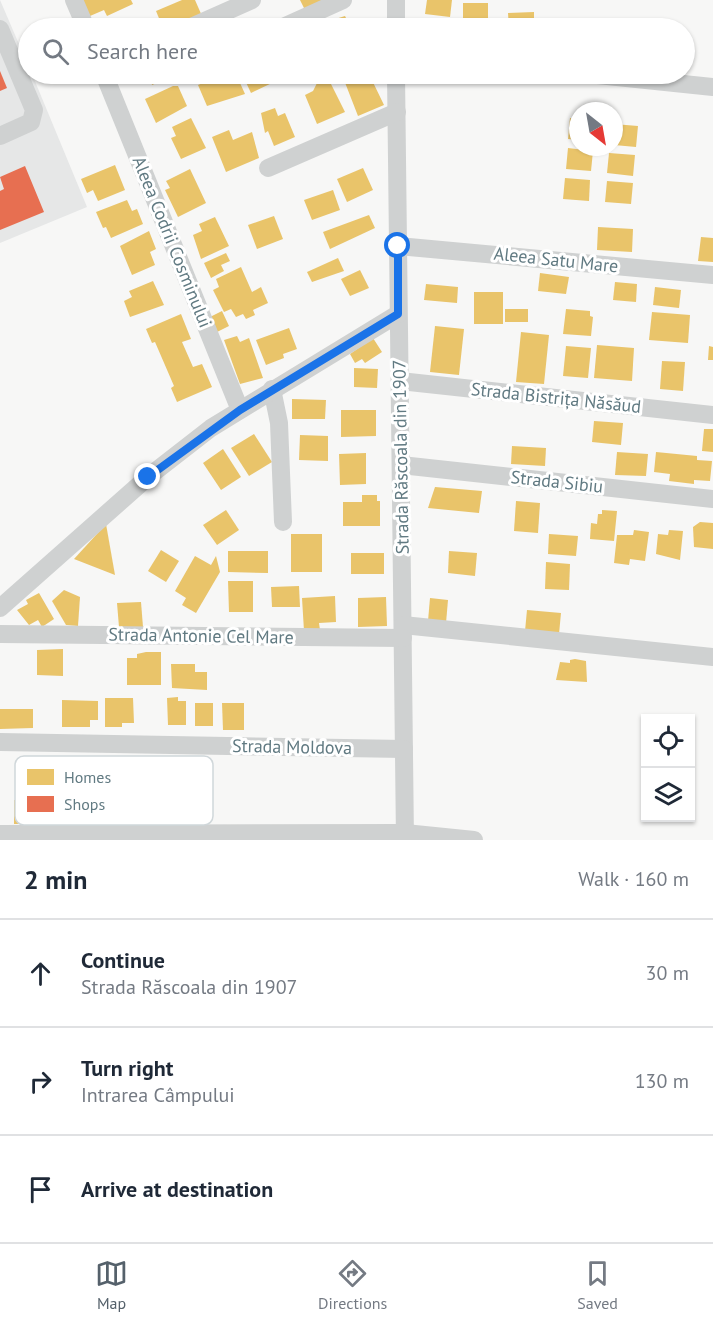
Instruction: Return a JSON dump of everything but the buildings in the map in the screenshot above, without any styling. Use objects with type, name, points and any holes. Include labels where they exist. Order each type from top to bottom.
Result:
[{"type":"street","points":[[74,0],[82,18]]},
{"type":"street","points":[[212,18],[252,0]]},
{"type":"street","points":[[303,18],[343,0]]},
{"type":"street","points":[[396,0],[396,18]]},
{"type":"street","points":[[0,29],[18,72]]},
{"type":"street","points":[[0,136],[31,122],[34,110],[23,84]]},
{"type":"street","name":"Aleea Codrii Cosminului","points":[[108,84],[240,410]]},
{"type":"street","name":"Strada Răscoala din 1907","points":[[396,84],[405,837]]},
{"type":"street","points":[[684,84],[713,87]]},
{"type":"street","points":[[267,168],[397,112]]},
{"type":"street","name":"Aleea Satu Mare","points":[[398,246],[713,275]]},
{"type":"street","points":[[0,608],[148,477],[272,389],[398,314]]},
{"type":"street","name":"Strada Bistrița Năsăud","points":[[400,381],[713,415]]},
{"type":"street","points":[[272,389],[279,423],[283,522]]},
{"type":"street","name":"Strada Sibiu","points":[[401,465],[713,498]]},
{"type":"street","name":"Strada Antonie Cel Mare","points":[[0,634],[403,632],[713,657]]},
{"type":"street","name":"Strada Moldova","points":[[0,742],[404,749]]},
{"type":"street","points":[[0,834],[405,837],[474,840]]},
{"type":"shaded area","points":[[0,0],[18,42],[18,84],[36,84],[87,207],[0,243]]},
{"type":"route","points":[[148,477],[211,428],[398,314],[398,246]]}]
